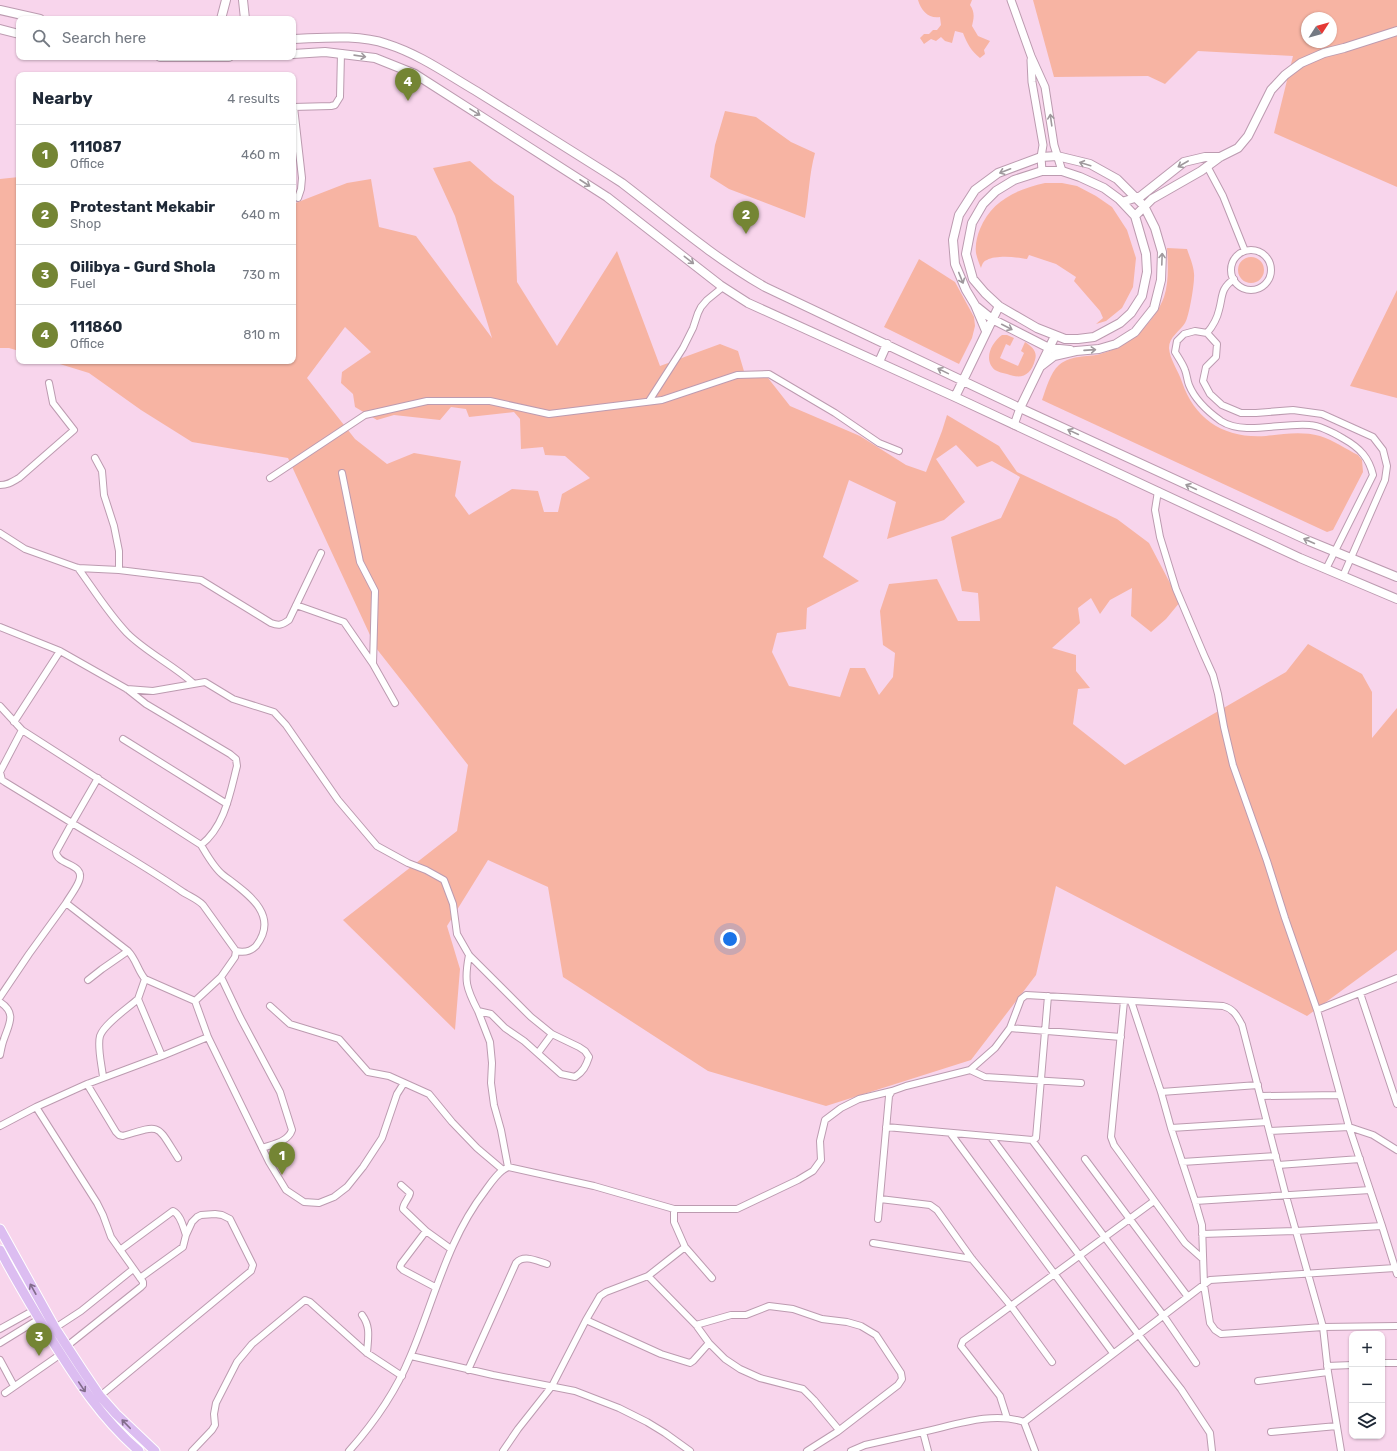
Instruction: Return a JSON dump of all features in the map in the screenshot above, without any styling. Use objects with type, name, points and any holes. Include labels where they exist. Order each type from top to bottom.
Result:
[{"type":"main road","points":[[222,16],[226,0]]},
{"type":"main road","points":[[244,0],[245,16]]},
{"type":"main road","points":[[0,10],[27,16]]},
{"type":"main road","points":[[0,29],[16,33]]},
{"type":"main road","points":[[1135,216],[1152,199],[1220,157],[1238,148],[1248,136],[1271,90],[1285,75],[1301,63],[1324,53],[1397,31]]},
{"type":"main road","points":[[296,39],[337,38],[365,40],[386,44],[413,54],[442,70],[622,183],[721,259],[744,275],[766,287],[1020,408],[1335,552],[1397,577]]},
{"type":"main road","points":[[296,54],[341,53],[375,58],[415,74],[607,197],[723,286],[748,303],[1326,569],[1397,599]]},
{"type":"main road","points":[[986,331],[955,264],[952,240],[959,215],[975,190],[998,173],[1041,156],[1057,156],[1090,164],[1117,179],[1144,206],[1155,228],[1162,252],[1161,280],[1154,308],[1135,332],[1116,344],[1099,349],[1076,351],[1054,356],[1041,366]]},
{"type":"main road","points":[[1122,202],[1141,196],[1184,162],[1205,156],[1220,157]]},
{"type":"main road","points":[[1042,171],[1062,171],[1104,188],[1122,202],[1135,216],[1146,254],[1147,272],[1142,296],[1131,313],[1120,323],[1094,336],[1078,339],[1065,339],[1055,336],[1037,328],[999,306],[973,279],[966,254],[972,223],[983,204],[996,191],[1014,180],[1042,171]]},
{"type":"main road","points":[[975,305],[992,319],[1049,348],[1076,351]]},
{"type":"main road","points":[[955,397],[999,306]]},
{"type":"main road","points":[[1020,408],[1055,336]]},
{"type":"main road","points":[[879,362],[887,344]]},
{"type":"main road","points":[[0,1229],[3,1243],[38,1308],[39,1319],[94,1405],[133,1449]]},
{"type":"main road","points":[[0,1250],[3,1262],[55,1328],[100,1396],[135,1433],[155,1451]]},
{"type":"street","points":[[1011,0],[1031,56],[1045,87],[1054,145],[1062,171]]},
{"type":"street","points":[[296,107],[335,105],[340,97],[341,53]]},
{"type":"street","points":[[1031,56],[1032,82],[1043,145],[1041,156],[1042,171]]},
{"type":"street","points":[[296,131],[302,178],[298,198]]},
{"type":"street","points":[[1207,166],[1223,196],[1245,251]]},
{"type":"street","points":[[1245,251],[1255,251],[1262,254],[1269,263],[1270,275],[1263,285],[1252,290],[1246,289],[1240,286],[1234,279],[1231,269],[1233,262],[1236,256],[1245,251]]},
{"type":"street","points":[[1207,334],[1214,325],[1219,312],[1223,290],[1234,279]]},
{"type":"street","points":[[649,401],[683,348],[701,307],[723,286]]},
{"type":"street","points":[[1326,569],[1373,475],[1371,465],[1363,453],[1354,444],[1313,425],[1297,424],[1238,428],[1222,422],[1207,410],[1196,398],[1189,384],[1185,370],[1175,352],[1178,341],[1184,334],[1195,331],[1207,334],[1217,344],[1216,357],[1206,367],[1203,381],[1210,394],[1222,405],[1241,413],[1293,410],[1322,414],[1373,437],[1383,450],[1388,466],[1385,480],[1343,576]]},
{"type":"street","points":[[270,478],[365,415],[427,401],[490,401],[549,414],[662,400],[737,375],[769,374],[835,413],[879,443],[899,451]]},
{"type":"street","points":[[0,485],[11,483],[19,478],[74,430],[53,403],[49,383]]},
{"type":"street","points":[[1014,425],[1020,408]]},
{"type":"street","points":[[95,458],[102,471],[104,495],[114,526],[119,550],[119,570]]},
{"type":"street","points":[[342,472],[360,562],[375,591],[373,664]]},
{"type":"street","points":[[1024,1422],[1210,1280],[1307,1274],[1396,1271],[1349,1127],[1317,1010],[1285,918],[1268,861],[1233,765],[1213,675],[1176,589],[1160,537],[1155,510],[1158,491]]},
{"type":"street","points":[[0,533],[25,549],[78,568],[119,570],[201,580],[271,623],[278,625],[289,620],[321,553]]},
{"type":"street","points":[[78,568],[108,610],[127,633],[182,673],[193,683]]},
{"type":"street","points":[[296,605],[344,622],[373,664],[395,703]]},
{"type":"street","points":[[0,627],[60,651],[127,689],[146,704],[236,759],[237,766],[227,804],[209,839],[201,845]]},
{"type":"street","points":[[14,722],[60,651]]},
{"type":"street","points":[[127,689],[153,691],[205,682],[233,699],[274,712],[286,725],[338,800],[377,846],[444,880],[454,904],[457,934],[469,955],[531,1017],[552,1034],[579,1047],[587,1054],[588,1057],[586,1066],[581,1073],[575,1077],[561,1074],[491,1014],[478,1011]]},
{"type":"street","points":[[0,706],[22,730],[201,845],[218,870],[248,895],[265,919],[262,934],[256,945],[247,952],[243,953],[236,951],[198,899],[185,894],[155,873],[2,780],[0,772],[22,730]]},
{"type":"street","points":[[123,739],[227,804]]},
{"type":"street","points":[[0,998],[29,954],[66,904],[79,881],[80,875],[75,867],[59,860],[56,852],[98,778]]},
{"type":"street","points":[[66,904],[128,951],[132,955],[141,975],[145,980],[195,1001],[208,1037],[269,1162],[286,1190],[294,1197],[304,1202],[319,1203],[334,1197],[346,1187],[363,1167],[382,1138],[397,1094],[404,1083]]},
{"type":"street","points":[[88,980],[128,951]]},
{"type":"street","points":[[195,1001],[221,977],[235,957],[236,951]]},
{"type":"street","points":[[352,1450],[376,1419],[402,1376],[411,1356],[435,1287],[451,1249],[476,1203],[505,1169],[501,1130],[494,1105],[491,1083],[492,1063],[490,1042],[478,1011],[468,992],[465,976],[469,955]]},
{"type":"street","points":[[221,977],[240,1017],[280,1092],[292,1130],[290,1136],[286,1139],[262,1148]]},
{"type":"street","points":[[1317,1010],[1397,978]]},
{"type":"street","points":[[103,1077],[99,1046],[100,1037],[103,1030],[138,999],[145,980]]},
{"type":"street","points":[[1360,993],[1397,1104]]},
{"type":"street","points":[[270,1006],[290,1024],[338,1039],[368,1072],[389,1076],[429,1094],[452,1122],[477,1148],[505,1169],[594,1186],[674,1209],[737,1209],[798,1180],[813,1171],[821,1160],[820,1141],[825,1120],[841,1108],[859,1099],[970,1070],[995,1048],[1010,1028],[1021,999],[1026,995],[1223,1006],[1230,1008],[1237,1015],[1242,1025],[1286,1196],[1323,1327],[1327,1366],[1342,1451]]},
{"type":"street","points":[[886,1127],[991,1137],[1032,1140],[1036,1138],[1048,996]]},
{"type":"street","points":[[138,999],[162,1056]]},
{"type":"street","points":[[1128,1001],[1121,1037],[1111,1137],[1114,1145],[1185,1243],[1203,1259]]},
{"type":"street","points":[[1128,1001],[1161,1092],[1170,1128],[1202,1225],[1204,1285],[1210,1323],[1215,1330],[1221,1334],[1323,1327],[1397,1326]]},
{"type":"street","points":[[0,1002],[5,1005],[11,1015],[10,1024],[0,1055]]},
{"type":"street","points":[[1010,1028],[1121,1037]]},
{"type":"street","points":[[538,1053],[552,1034]]},
{"type":"street","points":[[0,1126],[103,1077],[162,1056],[208,1037]]},
{"type":"street","points":[[970,1070],[985,1077],[1081,1083]]},
{"type":"street","points":[[87,1084],[116,1132],[123,1136],[150,1128],[156,1128],[162,1132],[178,1158]]},
{"type":"street","points":[[1161,1092],[1258,1085]]},
{"type":"street","points":[[878,1219],[889,1096],[892,1091]]},
{"type":"street","points":[[1261,1096],[1340,1095]]},
{"type":"street","points":[[36,1108],[103,1215],[111,1237],[132,1270],[142,1282],[141,1287],[67,1346]]},
{"type":"street","points":[[1170,1128],[1268,1122]]},
{"type":"street","points":[[1270,1131],[1349,1127],[1373,1135],[1397,1150]]},
{"type":"street","points":[[951,1134],[1113,1353]]},
{"type":"street","points":[[991,1137],[1138,1334],[1181,1389],[1210,1434],[1212,1451]]},
{"type":"street","points":[[1032,1140],[1163,1315],[1196,1363]]},
{"type":"street","points":[[1182,1162],[1276,1156]]},
{"type":"street","points":[[1085,1159],[1188,1297]]},
{"type":"street","points":[[1278,1166],[1360,1159]]},
{"type":"street","points":[[401,1185],[410,1193],[410,1196],[403,1206],[403,1209],[426,1231],[451,1249]]},
{"type":"street","points":[[1195,1201],[1370,1190]]},
{"type":"street","points":[[880,1199],[930,1205],[937,1210],[972,1259],[1011,1306],[1052,1362]]},
{"type":"street","points":[[1007,1418],[1000,1396],[962,1346],[963,1342],[1154,1201]]},
{"type":"street","points":[[674,1209],[674,1222],[685,1247],[712,1278]]},
{"type":"street","points":[[120,1250],[173,1211],[180,1217],[186,1235]]},
{"type":"street","points":[[100,1396],[251,1271],[253,1265],[230,1219],[222,1215],[215,1214],[201,1215],[192,1222],[186,1235],[183,1247],[140,1278]]},
{"type":"street","points":[[1202,1234],[1382,1226]]},
{"type":"street","points":[[426,1231],[400,1264],[400,1268],[435,1287]]},
{"type":"street","points":[[874,1243],[972,1259]]},
{"type":"street","points":[[503,1451],[518,1429],[552,1386],[600,1296],[606,1292],[648,1276],[685,1247]]},
{"type":"street","points":[[468,1370],[516,1262],[519,1259],[525,1258],[547,1264]]},
{"type":"street","points":[[55,1328],[80,1311],[132,1270]]},
{"type":"street","points":[[648,1276],[696,1325],[709,1343],[725,1359],[740,1369],[760,1378],[803,1389],[821,1407],[839,1430]]},
{"type":"street","points":[[192,1451],[215,1425],[214,1414],[216,1403],[237,1362],[252,1344],[305,1300],[310,1302],[367,1352],[402,1376]]},
{"type":"street","points":[[696,1325],[731,1315],[746,1315],[769,1306],[777,1306],[793,1309],[822,1319],[847,1322],[861,1326],[876,1335],[901,1373],[902,1379],[898,1385],[839,1430],[807,1451]]},
{"type":"street","points":[[0,1329],[38,1308]]},
{"type":"street","points":[[362,1315],[367,1322],[368,1327],[367,1352]]},
{"type":"street","points":[[0,1343],[39,1319]]},
{"type":"street","points":[[586,1320],[661,1354],[690,1363],[709,1343]]},
{"type":"street","points":[[4,1393],[61,1354]]},
{"type":"street","points":[[411,1356],[468,1370],[575,1391],[619,1408],[665,1433],[690,1451]]},
{"type":"street","points":[[0,1360],[14,1386]]},
{"type":"street","points":[[1385,1363],[1397,1363]]},
{"type":"street","points":[[1327,1366],[1349,1365]]},
{"type":"street","points":[[1258,1381],[1328,1372]]},
{"type":"street","points":[[851,1451],[865,1445],[974,1420],[1007,1418],[1024,1422]]},
{"type":"street","points":[[1024,1422],[1035,1451]]},
{"type":"street","points":[[1271,1432],[1337,1426]]},
{"type":"street","points":[[923,1432],[928,1451]]},
{"type":"shaded area","points":[[918,0],[972,0],[970,5],[974,15],[972,26],[978,36],[990,41],[984,50],[985,54],[980,58],[974,53],[963,33],[955,31],[952,43],[945,41],[941,37],[936,41],[931,39],[924,44],[920,38],[924,34],[929,34],[933,30],[937,30],[941,25],[940,17],[932,17],[923,11]]},
{"type":"shaded area","points":[[1033,0],[1397,0],[1397,187],[1274,133],[1293,56],[1198,51],[1165,84],[1148,76],[1054,77]]},
{"type":"shaded area","points":[[725,111],[756,117],[791,142],[815,153],[811,169],[805,218],[729,189],[710,177],[715,145]]},
{"type":"shaded area","points":[[470,161],[494,182],[514,196],[517,282],[557,346],[617,251],[660,366],[720,344],[738,351],[746,378],[768,378],[790,406],[860,436],[906,465],[926,472],[947,415],[999,446],[1017,472],[1117,519],[1149,543],[1180,602],[1166,619],[1151,632],[1131,616],[1132,588],[1110,600],[1100,614],[1091,598],[1078,608],[1080,623],[1052,648],[1076,655],[1076,671],[1090,688],[1078,689],[1073,724],[1125,765],[1286,672],[1308,644],[1362,674],[1372,692],[1372,738],[1397,708],[1397,950],[1307,1016],[1056,886],[1036,975],[971,1060],[826,1106],[708,1071],[563,977],[548,887],[488,860],[447,926],[460,969],[455,1030],[343,920],[457,831],[468,765],[376,648],[288,458],[192,442],[141,410],[89,373],[60,364],[296,364],[296,203],[347,183],[371,179],[379,227],[416,236],[492,338],[455,216],[433,168]],"holes":[[[345,327],[371,352],[342,372],[341,383],[353,394],[355,407],[377,420],[394,415],[440,420],[451,407],[466,409],[469,417],[514,412],[520,419],[521,449],[543,447],[545,455],[565,456],[590,478],[562,494],[558,512],[544,512],[538,491],[512,489],[469,515],[455,496],[461,461],[414,453],[387,464],[355,439],[307,378]],[[956,445],[977,467],[992,461],[1020,477],[1001,518],[951,537],[962,591],[978,593],[980,621],[958,621],[937,579],[889,584],[880,611],[883,645],[895,653],[893,677],[879,695],[865,668],[850,668],[840,697],[789,686],[772,652],[777,633],[806,629],[807,608],[859,581],[823,557],[849,480],[896,502],[887,539],[944,520],[965,502],[936,459]]]},
{"type":"shaded area","points":[[16,177],[16,350],[0,348],[0,179]]},
{"type":"shaded area","points":[[1045,183],[1062,183],[1077,186],[1096,196],[1112,207],[1127,230],[1136,258],[1133,287],[1122,308],[1106,321],[1096,324],[1103,318],[1100,311],[1074,281],[1076,277],[1056,264],[1029,255],[1027,259],[1007,257],[991,258],[983,263],[981,268],[977,259],[976,241],[985,219],[991,211],[1006,198],[1015,193]]},
{"type":"shaded area","points":[[1167,248],[1187,249],[1193,267],[1194,282],[1188,315],[1185,323],[1175,334],[1169,344],[1169,348],[1172,361],[1188,395],[1203,417],[1225,430],[1237,434],[1266,436],[1299,433],[1313,434],[1335,442],[1358,455],[1362,460],[1363,472],[1333,530],[1327,532],[1042,400],[1051,377],[1059,365],[1069,359],[1100,354],[1120,346],[1138,333],[1154,316],[1166,291],[1168,273]]},
{"type":"shaded area","points":[[1251,257],[1260,261],[1264,270],[1260,279],[1251,283],[1242,279],[1238,270],[1242,261]]},
{"type":"shaded area","points":[[919,259],[955,282],[974,317],[975,326],[972,338],[959,364],[884,327]]},
{"type":"shaded area","points":[[1397,290],[1397,398],[1350,386]]},
{"type":"shaded area","points":[[1002,335],[1007,335],[1014,338],[1010,346],[1006,344],[1000,358],[1018,366],[1024,353],[1021,351],[1025,342],[1035,351],[1036,357],[1033,365],[1025,375],[1012,376],[996,371],[991,366],[989,361],[990,352],[995,342]]},
{"type":"place","name":"111860","points":[[408,101]]},
{"type":"place","name":"Protestant Mekabir","points":[[746,234]]},
{"type":"place","name":"111087","points":[[282,1175]]},
{"type":"place","name":"Oilibya - Gurd Shola","points":[[39,1356]]}]
